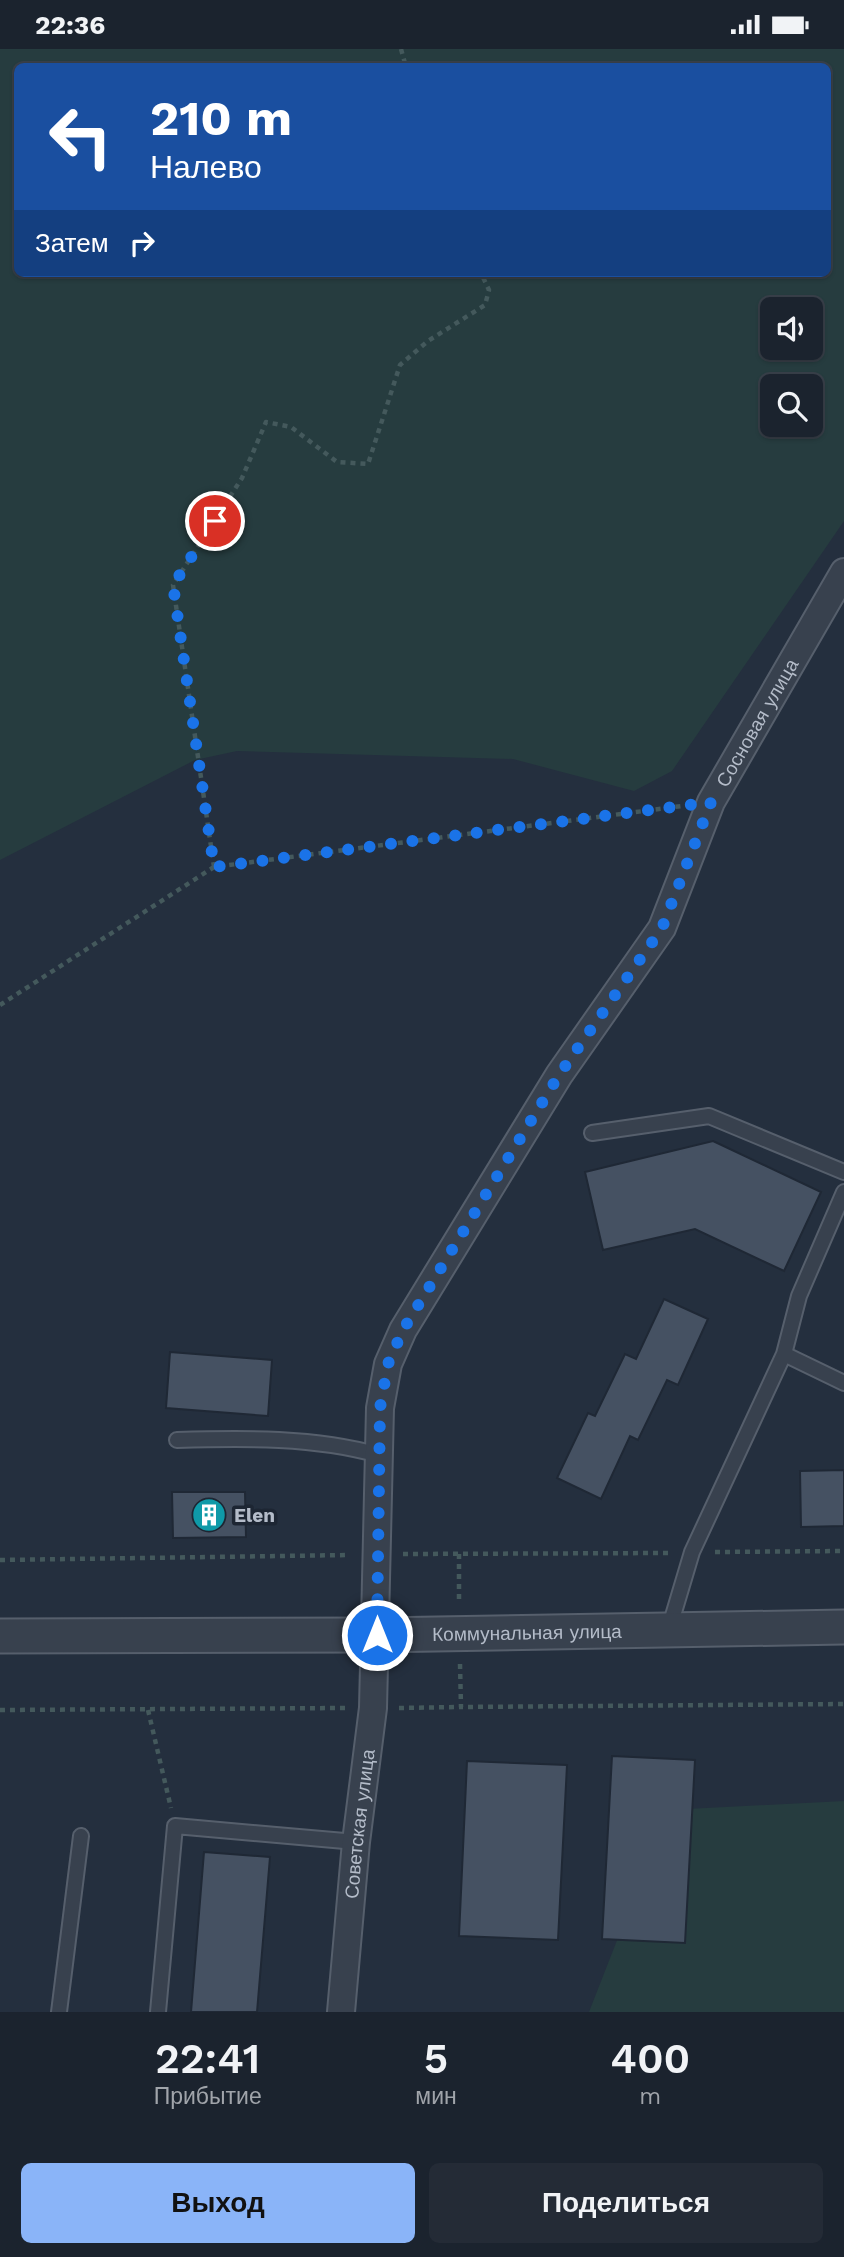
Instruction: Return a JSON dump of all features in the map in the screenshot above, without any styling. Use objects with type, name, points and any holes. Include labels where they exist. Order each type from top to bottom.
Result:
[{"type":"street","name":"Сосновая улица","points":[[377,1635],[380,1408],[388,1364],[403,1330],[559,1075],[662,928],[711,802],[844,572]]},
{"type":"street","name":"Коммунальная улица","points":[[0,1636],[377,1635],[844,1627]]},
{"type":"street","name":"Советская улица","points":[[341,2012],[356,1842],[373,1708],[377,1635]]},
{"type":"lane","points":[[592,1133],[709,1116],[844,1172]]},
{"type":"lane","points":[[669,1630],[692,1552],[784,1354],[799,1296],[844,1192]]},
{"type":"lane","points":[[784,1354],[844,1383]]},
{"type":"lane","points":[[177,1440],[256,1438],[353,1448],[379,1455]]},
{"type":"lane","points":[[158,2012],[175,1826],[356,1842]]},
{"type":"lane","points":[[59,2012],[81,1836]]},
{"type":"path","points":[[214,867],[173,585],[242,478],[265,422],[292,427],[337,462],[368,464],[400,365],[428,341],[485,305],[489,290],[483,277]]},
{"type":"path","points":[[0,1005],[214,867],[711,802]]},
{"type":"path","points":[[0,1560],[844,1551]]},
{"type":"path","points":[[459,1554],[461,1707]]},
{"type":"path","points":[[0,1710],[844,1704]]},
{"type":"path","points":[[148,1710],[175,1826]]},
{"type":"green space","points":[[0,49],[844,49],[844,521],[672,771],[634,791],[513,759],[237,751],[195,760],[0,860]]},
{"type":"green space","points":[[844,1801],[844,2012],[589,2012],[668,1810]]},
{"type":"building","points":[[713,1141],[821,1192],[784,1271],[695,1229],[603,1250],[585,1172]]},
{"type":"building","points":[[664,1299],[708,1319],[678,1385],[667,1380],[638,1440],[630,1436],[601,1499],[557,1478],[588,1413],[595,1416],[625,1354],[636,1359]]},
{"type":"building","points":[[170,1352],[272,1360],[268,1416],[166,1408]]},
{"type":"building","points":[[844,1470],[844,1526],[801,1527],[800,1471]]},
{"type":"building","name":"Elen","points":[[172,1492],[245,1492],[246,1537],[173,1538]]},
{"type":"building","points":[[612,1756],[695,1760],[685,1943],[602,1939]]},
{"type":"building","points":[[467,1761],[567,1765],[558,1940],[459,1936]]},
{"type":"building","points":[[204,1852],[270,1857],[257,2012],[191,2012]]},
{"type":"place","name":"Elen","points":[[209,1515]]},
{"type":"route","points":[[215,521],[173,585],[214,867],[711,802],[662,928],[559,1075],[403,1330],[388,1364],[380,1408],[377,1635]]}]
